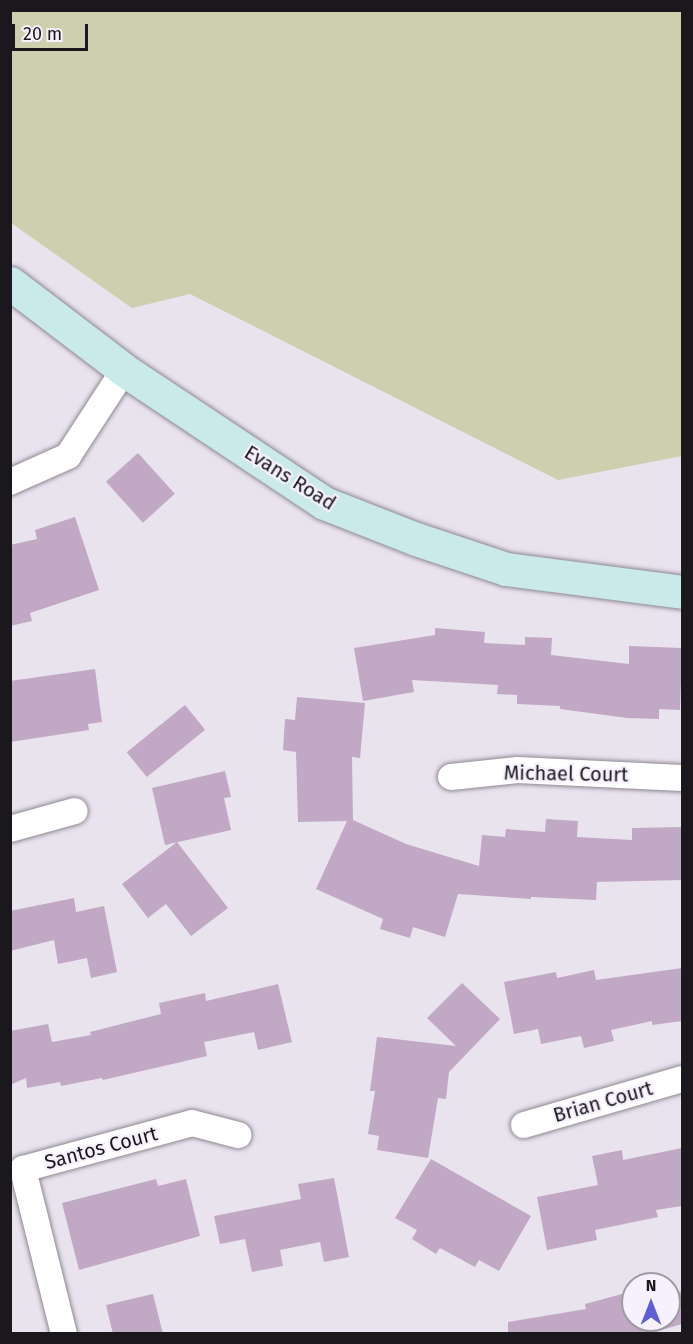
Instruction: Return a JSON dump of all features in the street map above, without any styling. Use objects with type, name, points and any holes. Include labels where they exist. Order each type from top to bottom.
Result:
[{"type":"street","name":"Evans Road","points":[[10,283],[124,370],[324,503],[416,539],[506,569],[682,592]]},
{"type":"street","points":[[10,482],[68,456],[124,370]]},
{"type":"street","name":"Michael Court","points":[[451,777],[518,770],[682,778]]},
{"type":"street","points":[[10,830],[75,811]]},
{"type":"street","name":"Brian Court","points":[[524,1125],[682,1079]]},
{"type":"street","name":"Santos Court","points":[[64,1334],[23,1169],[192,1123],[238,1135]]},
{"type":"green space","points":[[11,10],[682,11],[682,456],[558,480],[190,294],[132,308],[11,223]]},
{"type":"building","points":[[138,453],[175,494],[143,523],[106,482]]},
{"type":"building","points":[[75,517],[99,590],[30,613],[32,621],[10,626],[10,545],[37,539],[35,530]]},
{"type":"building","points":[[435,628],[485,632],[484,643],[525,645],[525,637],[552,638],[551,655],[629,664],[629,646],[682,648],[680,710],[659,709],[659,719],[627,718],[560,709],[560,706],[517,704],[517,695],[497,694],[498,685],[412,680],[414,692],[363,701],[354,648],[435,635]]},
{"type":"building","points":[[95,669],[102,722],[88,724],[89,730],[10,742],[10,681]]},
{"type":"building","points":[[297,697],[365,703],[360,758],[352,757],[353,820],[406,844],[479,866],[482,835],[505,837],[506,829],[545,832],[546,819],[578,821],[577,837],[632,840],[632,828],[682,827],[682,880],[597,882],[596,900],[531,897],[531,899],[458,894],[445,937],[413,927],[410,938],[380,929],[383,919],[316,889],[347,821],[298,822],[296,752],[283,750],[285,719],[295,720]]},
{"type":"building","points":[[185,705],[205,730],[147,777],[127,752]]},
{"type":"building","points":[[225,771],[231,797],[224,798],[231,830],[165,845],[152,788]]},
{"type":"building","points":[[177,842],[228,908],[191,936],[166,904],[148,918],[122,884]]},
{"type":"building","points":[[74,898],[76,912],[104,906],[117,972],[91,978],[87,958],[58,964],[54,940],[10,951],[10,911]]},
{"type":"building","points":[[682,968],[682,1021],[652,1025],[652,1021],[611,1030],[614,1041],[584,1048],[581,1036],[541,1044],[538,1029],[514,1034],[504,982],[556,972],[557,978],[594,970],[596,980]]},
{"type":"building","points":[[462,983],[500,1019],[449,1072],[446,1099],[438,1098],[428,1158],[377,1150],[379,1136],[368,1134],[375,1091],[370,1091],[377,1037],[456,1046],[427,1018]]},
{"type":"building","points":[[278,984],[292,1042],[258,1050],[254,1032],[204,1042],[207,1056],[103,1080],[102,1078],[61,1086],[60,1082],[27,1088],[26,1078],[10,1085],[10,1031],[48,1024],[52,1042],[91,1035],[90,1032],[161,1014],[159,1003],[205,993],[206,1001]]},
{"type":"building","points":[[682,1148],[682,1206],[656,1210],[658,1217],[595,1230],[597,1240],[547,1250],[537,1197],[598,1185],[592,1156],[622,1150],[623,1160]]},
{"type":"building","points":[[431,1159],[531,1216],[499,1271],[479,1260],[475,1267],[440,1248],[436,1254],[412,1239],[417,1230],[395,1218]]},
{"type":"building","points":[[334,1178],[349,1257],[324,1262],[320,1242],[280,1250],[283,1266],[252,1272],[245,1239],[220,1244],[214,1216],[301,1199],[298,1184]]},
{"type":"building","points":[[156,1179],[158,1186],[186,1179],[200,1236],[79,1270],[62,1203]]},
{"type":"building","points":[[682,1291],[682,1324],[681,1324]]},
{"type":"building","points":[[153,1294],[163,1334],[113,1334],[106,1305]]},
{"type":"building","points":[[621,1294],[621,1332],[655,1332],[648,1334],[508,1334],[508,1322],[586,1309],[585,1304]]}]
